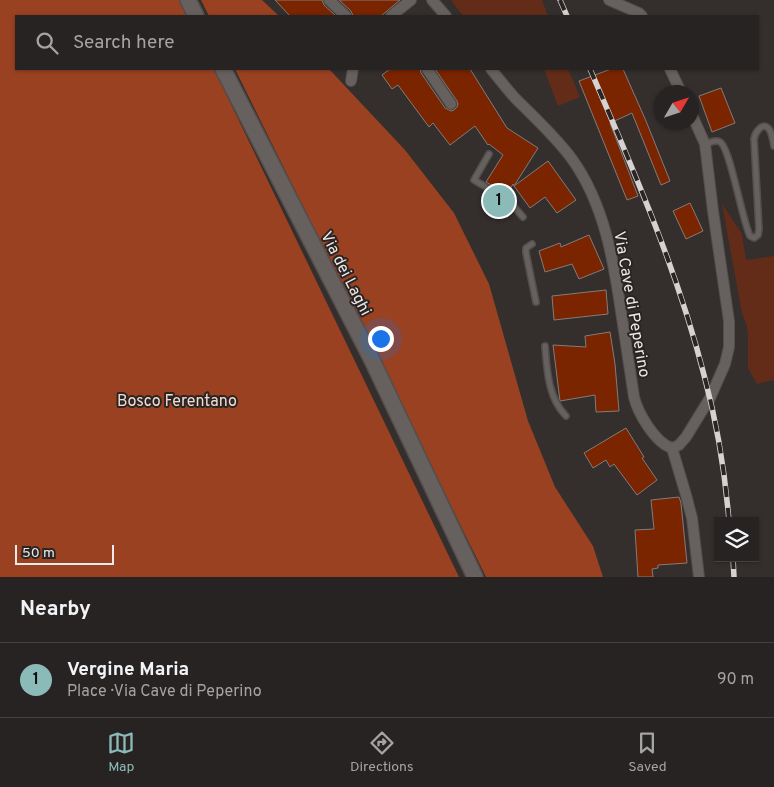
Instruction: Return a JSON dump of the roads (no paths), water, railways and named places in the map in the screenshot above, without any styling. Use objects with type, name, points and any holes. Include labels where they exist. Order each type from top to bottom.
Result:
[{"type":"main road","points":[[188,0],[196,15]]},
{"type":"main road","name":"Via dei Laghi","points":[[224,70],[372,360],[475,577]]},
{"type":"street","points":[[329,0],[345,15]]},
{"type":"street","points":[[392,15],[411,0]]},
{"type":"street","points":[[432,0],[445,15]]},
{"type":"street","points":[[609,0],[641,15]]},
{"type":"street","points":[[351,82],[353,70]]},
{"type":"street","points":[[428,70],[451,104]]},
{"type":"street","name":"Via Cave di Peperino","points":[[492,70],[514,97],[563,147],[578,168],[594,198],[603,222],[614,265],[636,405],[644,421],[658,438],[667,447],[672,448]]},
{"type":"street","points":[[670,70],[678,85]]},
{"type":"street","points":[[699,130],[705,144],[730,329],[729,347],[725,364],[710,398],[686,437],[679,445],[672,448],[692,518],[699,577]]},
{"type":"lane","points":[[705,144],[715,141],[725,146],[746,226],[750,236],[754,238],[758,235],[759,229],[754,139],[757,131],[762,127],[768,129],[774,146]]},
{"type":"lane","points":[[489,154],[474,180],[508,200],[523,217]]},
{"type":"lane","points":[[532,244],[526,248],[526,253],[536,302]]},
{"type":"lane","points":[[545,346],[553,395],[560,410],[566,416]]},
{"type":"railway","points":[[560,0],[567,15]]},
{"type":"railway","points":[[590,70],[653,220],[681,297],[709,393],[717,429],[729,517]]},
{"type":"railway","points":[[733,562],[734,577]]},
{"type":"place","name":"Vergine Maria","points":[[499,201]]},
{"type":"park label","name":"Bosco Ferentano","points":[[177,400]]}]
